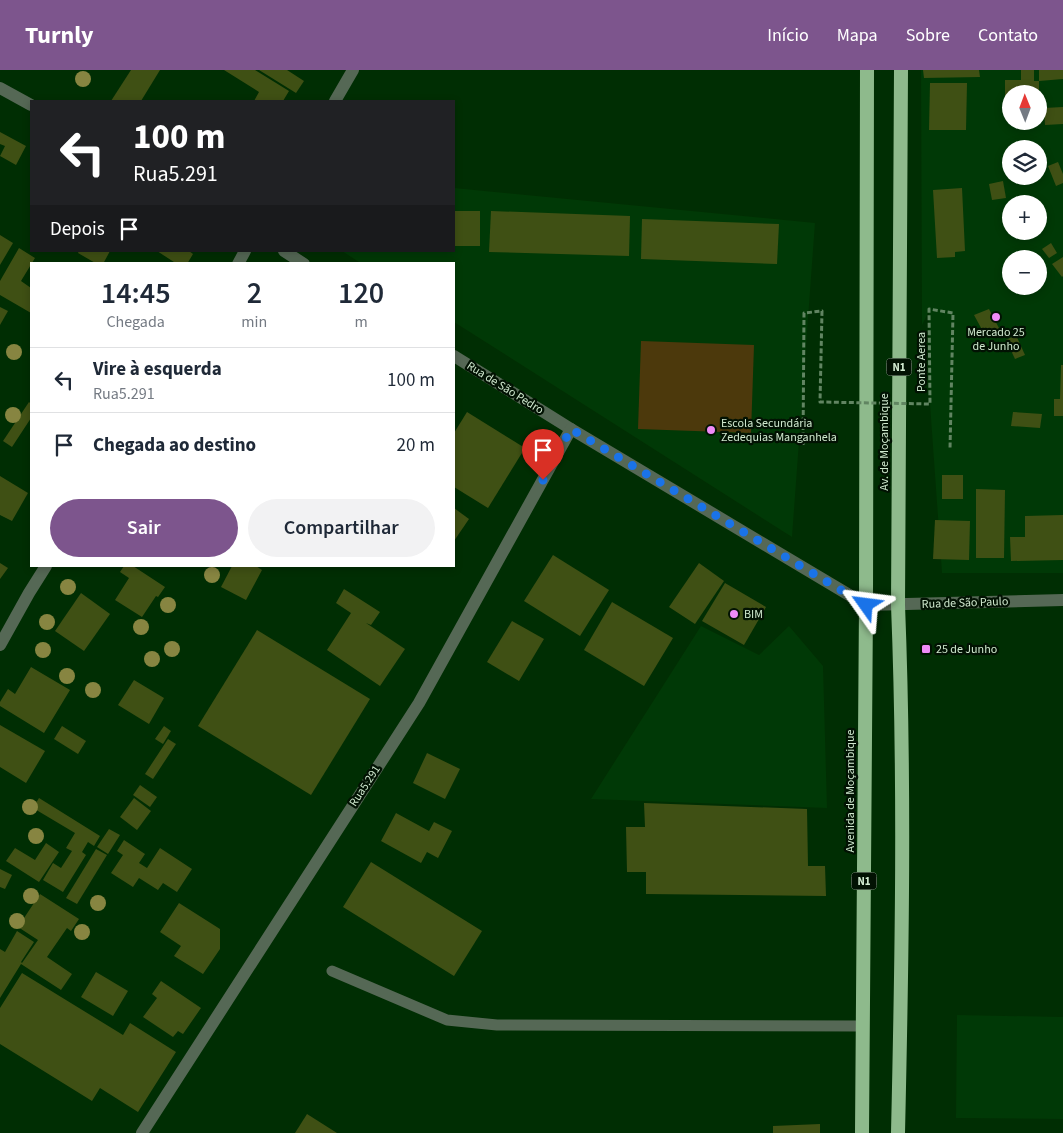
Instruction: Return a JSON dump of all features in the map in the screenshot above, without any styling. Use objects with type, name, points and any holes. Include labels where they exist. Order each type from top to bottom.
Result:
[{"type":"highway","name":"Av. de Moçambique","points":[[866,629],[868,70]]},
{"type":"highway","name":"Av. de Moçambique","points":[[898,1133],[903,901],[901,665],[898,605],[901,70]]},
{"type":"highway","name":"Avenida de Moçambique","points":[[862,1133],[866,629]]},
{"type":"street","points":[[336,100],[353,70]]},
{"type":"street","points":[[0,88],[30,104]]},
{"type":"street","points":[[286,252],[301,262]]},
{"type":"street","name":"Rua de São Pedro","points":[[455,357],[571,429],[866,605]]},
{"type":"street","name":"Rua5.291","points":[[142,1133],[419,703],[571,429]]},
{"type":"street","points":[[0,645],[45,567]]},
{"type":"street","name":"Rua de São Paulo","points":[[866,605],[1063,600]]},
{"type":"lane","points":[[332,972],[447,1020],[497,1025],[863,1026]]},
{"type":"path","name":"Ponte Aerea","points":[[803,445],[804,313],[822,311],[820,402],[930,404],[929,309],[953,314],[950,449]]},
{"type":"shaded area","name":"Mercado 25 de Junho","points":[[921,70],[1063,70],[1063,573],[942,573],[930,404],[929,311],[922,325]]},
{"type":"shaded area","name":"Escola Secundária Zedequias Manganhela","points":[[455,188],[815,223],[792,537],[455,323],[455,262],[359,262],[344,252],[455,252]]},
{"type":"shaded area","points":[[641,341],[754,345],[751,433],[638,429]]},
{"type":"shaded area","points":[[701,626],[759,655],[789,626],[823,666],[827,808],[591,799]]},
{"type":"shaded area","points":[[957,1015],[1063,1017],[1063,1119],[956,1118]]},
{"type":"building","points":[[131,70],[160,70],[142,100],[112,100]]},
{"type":"building","points":[[224,70],[255,70],[289,91],[284,100],[255,100],[259,92]]},
{"type":"building","points":[[259,70],[287,70],[304,81],[296,93]]},
{"type":"building","points":[[923,70],[979,70],[980,77],[924,78]]},
{"type":"building","points":[[1021,70],[1034,70],[1034,81],[1039,81],[1039,85],[1005,85],[1005,80],[1021,80]]},
{"type":"building","points":[[1039,70],[1063,70],[1063,79],[1039,81]]},
{"type":"building","points":[[930,83],[967,83],[966,130],[929,130]]},
{"type":"building","points":[[1063,107],[1063,124],[1048,125],[1048,108]]},
{"type":"building","points":[[0,132],[26,146],[16,165],[0,156],[5,146],[0,144]]},
{"type":"building","points":[[1058,162],[1063,174],[1063,183],[1056,186],[1048,166]]},
{"type":"building","points":[[1002,181],[1005,195],[1002,195],[1002,199],[992,200],[989,184]]},
{"type":"building","points":[[962,188],[965,251],[955,252],[955,257],[937,258],[933,190]]},
{"type":"building","points":[[455,211],[480,211],[480,246],[455,246]]},
{"type":"building","points":[[491,211],[630,216],[629,256],[489,252]]},
{"type":"building","points":[[642,219],[779,224],[777,264],[641,259]]},
{"type":"building","points":[[0,235],[13,243],[0,265]]},
{"type":"building","points":[[1051,243],[1057,253],[1049,258],[1047,250],[1042,249]]},
{"type":"building","points":[[19,248],[35,258],[33,262],[30,262],[30,266],[21,281],[30,287],[30,312],[0,295],[0,281]]},
{"type":"building","points":[[109,252],[104,262],[94,262],[78,253]]},
{"type":"building","points":[[159,252],[190,252],[193,254],[188,262],[174,262]]},
{"type":"building","points":[[1063,257],[1063,276],[1062,277],[1052,264]]},
{"type":"building","points":[[0,307],[8,311],[0,325]]},
{"type":"building","points":[[989,309],[1000,330],[986,337],[974,315]]},
{"type":"building","points":[[1016,335],[1025,355],[1015,359],[1006,340]]},
{"type":"building","points":[[1061,365],[1063,365],[1063,416],[1054,416],[1054,399],[1060,399]]},
{"type":"building","points":[[29,402],[30,420],[12,447],[3,441]]},
{"type":"building","points":[[467,412],[525,448],[488,508],[455,488],[455,431]]},
{"type":"building","points":[[1013,412],[1042,414],[1040,428],[1011,426]]},
{"type":"building","points":[[942,475],[963,475],[963,499],[942,499]]},
{"type":"building","points":[[0,476],[28,493],[12,521],[0,515]]},
{"type":"building","points":[[976,489],[1005,490],[1004,558],[976,558]]},
{"type":"building","points":[[455,509],[469,519],[455,540]]},
{"type":"building","points":[[1063,515],[1063,560],[1011,561],[1010,537],[1025,537],[1025,516]]},
{"type":"building","points":[[935,520],[970,521],[969,560],[933,559]]},
{"type":"building","points":[[553,555],[609,590],[580,636],[524,601]]},
{"type":"building","points":[[0,563],[8,568],[0,579]]},
{"type":"building","points":[[699,563],[724,581],[695,624],[669,607]]},
{"type":"building","points":[[123,567],[135,567],[165,587],[158,597],[156,596],[142,617],[115,600],[129,578],[120,572]]},
{"type":"building","points":[[231,567],[258,567],[262,570],[246,600],[221,587]]},
{"type":"building","name":"BIM","points":[[725,583],[766,607],[744,645],[702,621]]},
{"type":"building","points":[[344,589],[380,612],[371,625],[366,623],[405,649],[380,686],[327,650],[351,613],[336,603]]},
{"type":"building","points":[[81,593],[110,614],[84,651],[55,631]]},
{"type":"building","points":[[612,602],[673,638],[644,686],[584,650]]},
{"type":"building","points":[[512,621],[544,639],[519,681],[487,662]]},
{"type":"building","points":[[257,630],[370,699],[311,795],[198,726]]},
{"type":"building","points":[[31,667],[70,690],[44,733],[0,706],[0,702],[8,689],[15,694]]},
{"type":"building","points":[[134,680],[164,698],[149,724],[118,705]]},
{"type":"building","points":[[0,725],[45,751],[26,783],[0,767]]},
{"type":"building","points":[[62,726],[86,741],[78,754],[54,739]]},
{"type":"building","points":[[164,726],[171,731],[163,744],[155,739]]},
{"type":"building","points":[[168,739],[176,744],[153,779],[145,774]]},
{"type":"building","points":[[427,753],[460,769],[445,799],[413,783]]},
{"type":"building","points":[[140,785],[157,797],[150,807],[133,795]]},
{"type":"building","points":[[39,798],[100,836],[94,846],[88,842],[82,852],[86,855],[63,892],[43,880],[53,863],[61,868],[72,851],[66,848],[75,833],[33,808]]},
{"type":"building","points":[[134,798],[151,811],[137,830],[120,817]]},
{"type":"building","points":[[644,803],[807,809],[808,866],[825,866],[826,896],[646,894],[646,872],[627,872],[626,827],[645,827]]},
{"type":"building","points":[[396,813],[429,831],[434,822],[452,831],[438,858],[427,852],[421,863],[381,841]]},
{"type":"building","points":[[109,829],[120,835],[108,854],[97,847]]},
{"type":"building","points":[[124,840],[145,854],[139,863],[147,868],[160,848],[192,869],[177,892],[163,883],[158,890],[139,878],[133,887],[111,873],[123,855],[117,851]]},
{"type":"building","points":[[46,843],[59,852],[39,882],[6,861],[15,848],[35,860]]},
{"type":"building","points":[[96,849],[107,855],[77,904],[66,898]]},
{"type":"building","points":[[371,862],[482,931],[454,976],[343,907]]},
{"type":"building","points":[[0,869],[12,875],[5,889],[0,887]]},
{"type":"building","points":[[40,894],[79,919],[71,931],[67,928],[47,957],[72,974],[61,990],[21,964],[0,998],[0,949],[5,952],[17,931],[34,942],[22,963],[38,940],[18,927]]},
{"type":"building","points":[[179,903],[220,929],[220,949],[203,974],[174,956],[181,946],[160,932]]},
{"type":"building","points":[[96,972],[128,991],[113,1016],[81,997]]},
{"type":"building","points":[[22,973],[123,1035],[130,1023],[176,1052],[138,1112],[100,1088],[92,1101],[0,1044],[0,1008]]},
{"type":"building","points":[[161,981],[201,1008],[183,1034],[178,1031],[173,1037],[143,1017],[157,998],[152,994]]},
{"type":"building","points":[[307,1114],[337,1133],[295,1133]]},
{"type":"building","points":[[820,1124],[820,1133],[773,1133],[773,1126]]},
{"type":"place","name":"Mercado 25 de Junho","points":[[996,317]]},
{"type":"place","name":"Escola Secundária Zedequias Manganhela","points":[[711,430]]},
{"type":"place","name":"BIM","points":[[734,614]]},
{"type":"place","name":"25 de Junho","points":[[926,649]]},
{"type":"route","points":[[543,480],[571,429],[866,605]]}]
